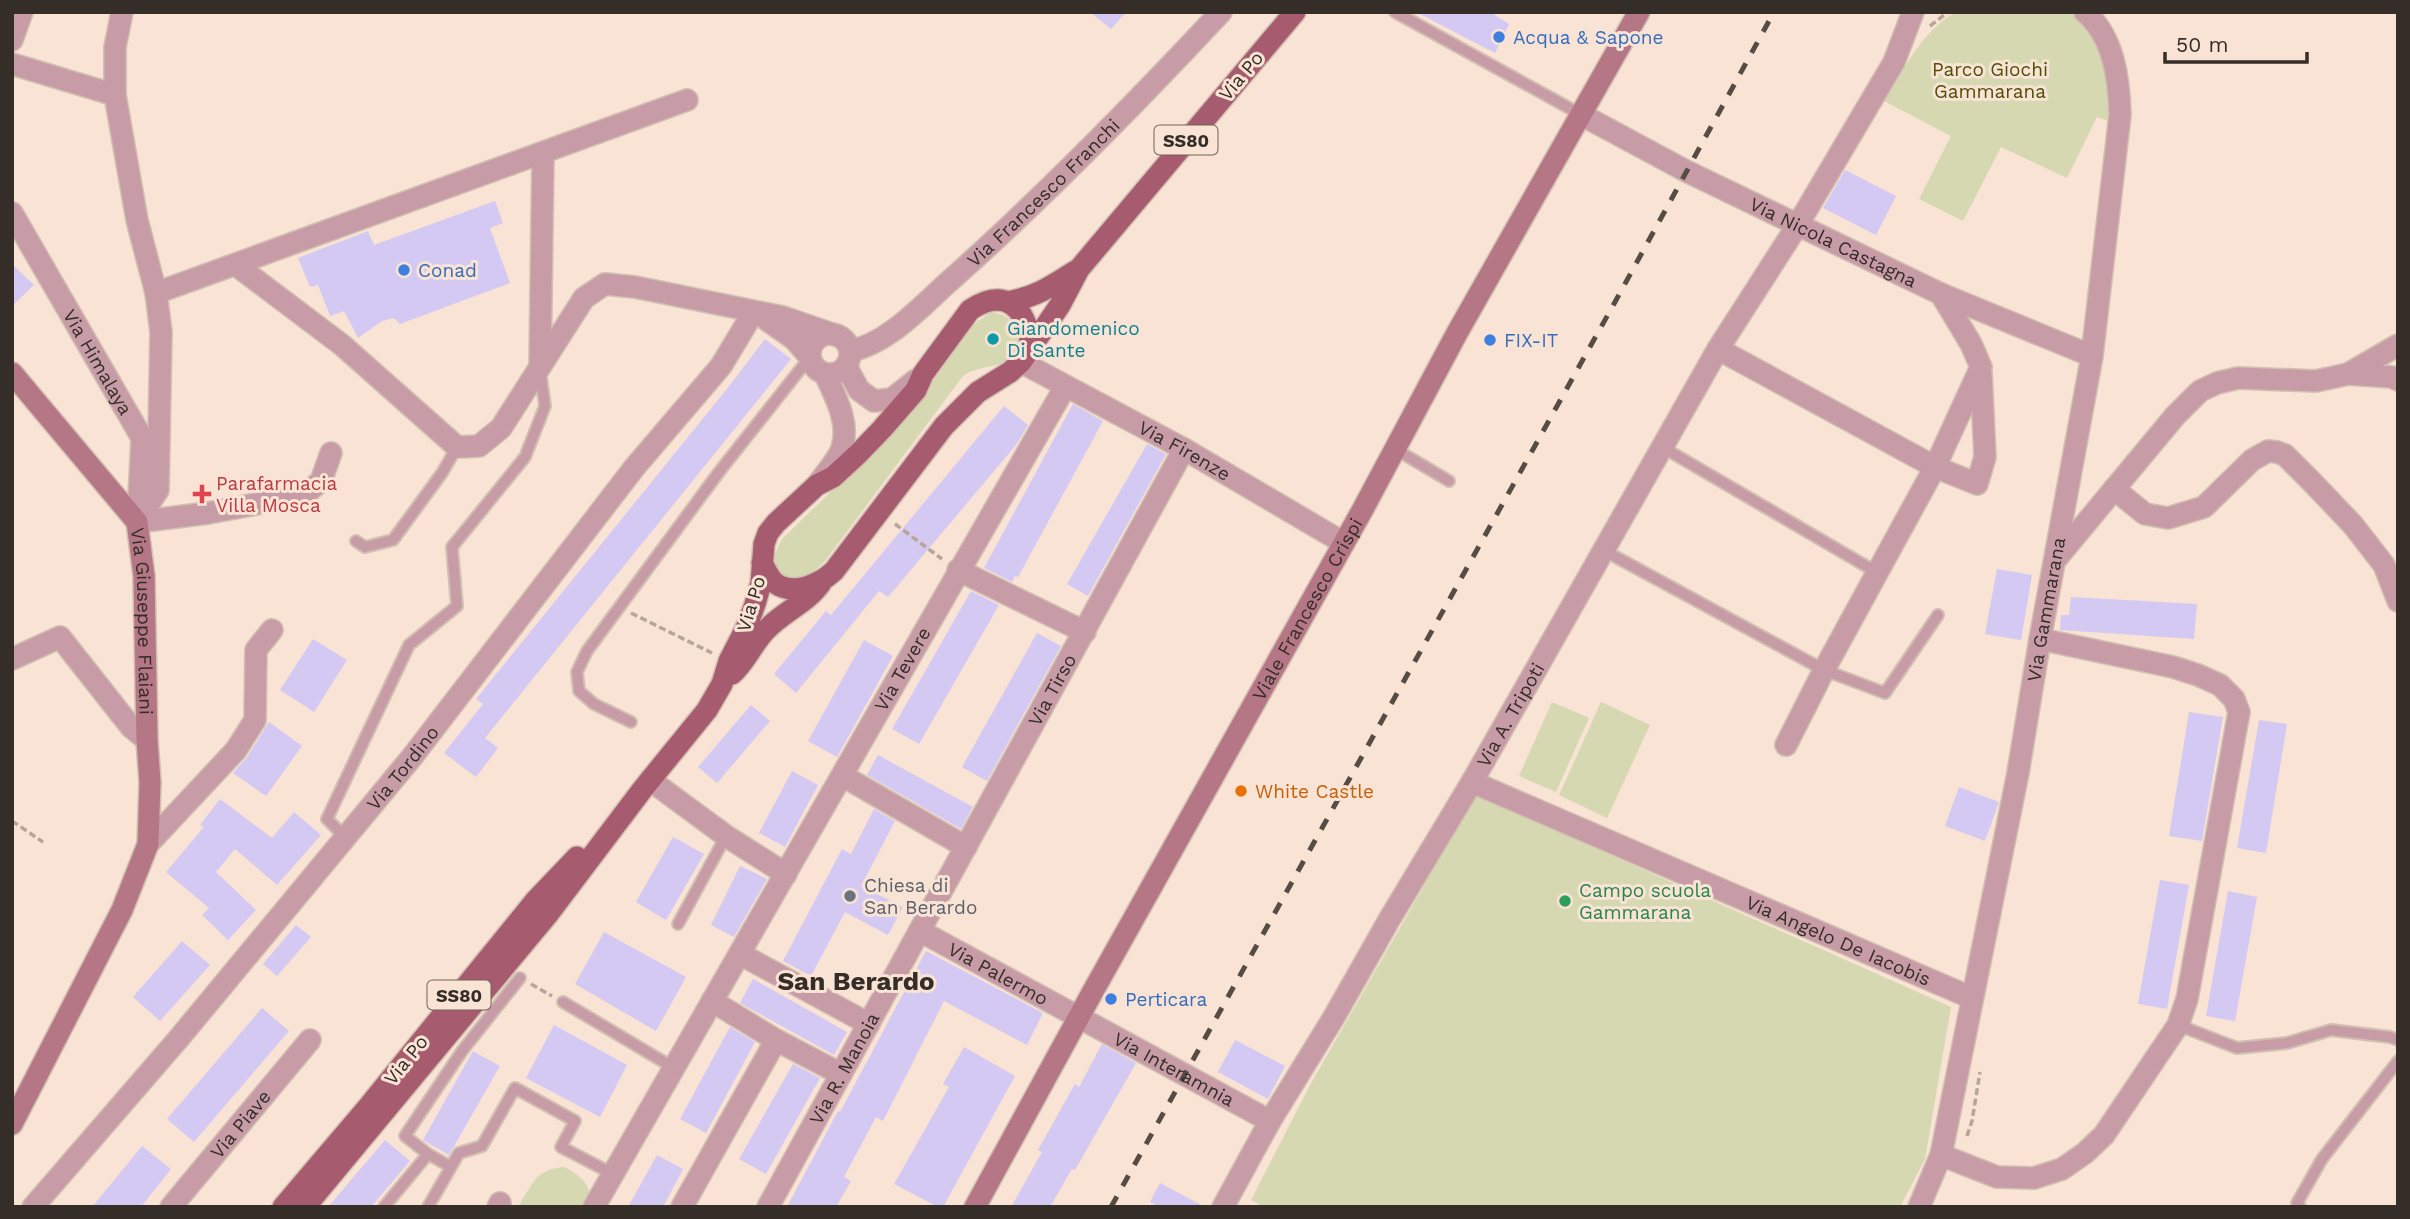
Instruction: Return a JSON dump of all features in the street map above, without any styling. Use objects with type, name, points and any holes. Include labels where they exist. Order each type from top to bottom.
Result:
[{"type":"main road","name":"Via Po","points":[[1026,353],[1060,305],[1079,269],[1295,12]]},
{"type":"main road","name":"Via Po","points":[[1006,302],[1043,292],[1079,269]]},
{"type":"main road","name":"SS80","points":[[762,563],[764,544],[776,523],[817,485],[833,477],[858,454],[916,390],[923,374],[970,310],[986,302],[1006,302]]},
{"type":"main road","points":[[1006,302],[1015,306],[1026,320],[1026,353]]},
{"type":"main road","name":"SS80","points":[[822,582],[834,571],[944,426],[978,392],[1010,372],[1026,353]]},
{"type":"main road","name":"Via Po","points":[[305,1207],[550,913],[646,785],[707,710],[722,684],[729,661],[747,626],[755,604],[762,563]]},
{"type":"main road","points":[[762,563],[776,583],[792,589],[822,582]]},
{"type":"main road","name":"Via Po","points":[[722,684],[739,668],[764,632],[780,615],[812,595],[822,582]]},
{"type":"main road","name":"Via Po","points":[[283,1207],[535,901],[646,785]]},
{"type":"street","points":[[12,40],[22,12]]},
{"type":"street","name":"Via Giuseppe Flaiani","points":[[12,1124],[122,910],[148,844],[150,782],[144,576],[137,522],[158,490],[161,332],[156,293],[137,220],[115,94],[115,47],[122,12]]},
{"type":"street","name":"Via Francesco Franchi","points":[[848,358],[899,325],[1021,218],[1130,109],[1221,12]]},
{"type":"street","name":"Viale Francesco Crispi","points":[[975,1207],[1344,543],[1457,333],[1639,12]]},
{"type":"street","name":"Via A. Tripoti","points":[[1228,1205],[1270,1121],[1472,782],[1718,349],[1797,226],[1894,62],[1913,12]]},
{"type":"street","name":"Via Gammarana","points":[[1919,1207],[1941,1155],[2018,773],[2092,356],[2120,115],[2114,61],[2104,36],[2088,13]]},
{"type":"street","points":[[12,64],[115,94]]},
{"type":"street","points":[[156,293],[687,100]]},
{"type":"street","name":"Via Nicola Castagna","points":[[1580,114],[1797,226],[1941,294],[2092,356]]},
{"type":"street","points":[[540,368],[543,154]]},
{"type":"street","name":"Via Himalaya","points":[[12,214],[142,438],[137,522]]},
{"type":"street","points":[[236,265],[342,345],[457,447],[479,446],[501,428],[584,298],[605,284],[635,287],[783,317],[835,335],[845,340],[859,390],[874,401],[892,399],[923,374]]},
{"type":"street","points":[[1718,349],[1935,467],[1977,484],[1984,457],[1981,367],[1971,344],[1941,294]]},
{"type":"street","points":[[753,313],[782,329],[810,357],[815,367],[825,374],[841,414],[844,430],[842,449],[817,485]]},
{"type":"street","name":"Via Tordino","points":[[33,1207],[180,1037],[412,757],[634,468],[721,366],[753,313]]},
{"type":"street","points":[[810,357],[810,350],[817,339],[835,335]]},
{"type":"street","points":[[2348,374],[2398,345]]},
{"type":"street","name":"Via Firenze","points":[[1026,353],[1066,387],[1184,449],[1344,543]]},
{"type":"street","points":[[825,374],[837,373],[848,358]]},
{"type":"street","points":[[1786,745],[1935,467],[1981,367]]},
{"type":"street","points":[[12,373],[137,522],[208,513],[304,495],[321,481],[331,453]]},
{"type":"street","points":[[2054,560],[2175,416],[2200,391],[2238,378],[2316,381],[2348,374],[2392,377],[2398,380]]},
{"type":"street","name":"Via Tevere","points":[[594,1207],[958,570],[1066,387]]},
{"type":"street","name":"Via Tirso","points":[[920,931],[1184,449]]},
{"type":"street","points":[[2113,489],[2145,514],[2168,518],[2204,507],[2252,460],[2268,451],[2285,455],[2353,525],[2384,565],[2398,601]]},
{"type":"street","points":[[958,570],[1085,632]]},
{"type":"street","points":[[148,844],[236,750],[255,720],[256,650],[272,630]]},
{"type":"street","points":[[12,659],[60,637],[131,727],[147,740]]},
{"type":"street","points":[[1941,1155],[1997,1177],[2034,1178],[2062,1168],[2085,1153],[2104,1135],[2178,1025],[2187,999],[2239,712],[2234,699],[2220,685],[2199,675],[2040,639]]},
{"type":"street","points":[[843,775],[966,847]]},
{"type":"street","name":"Via Angelo De Iacobis","points":[[1472,782],[1972,998]]},
{"type":"street","points":[[646,785],[786,874]]},
{"type":"street","name":"Via Palermo","points":[[920,931],[1079,1016]]},
{"type":"street","name":"Via R. Manoia","points":[[768,1207],[920,931]]},
{"type":"street","points":[[740,954],[869,1024]]},
{"type":"street","points":[[712,1001],[776,1040],[841,1074]]},
{"type":"street","name":"Via Interamnia","points":[[1079,1016],[1270,1121]]},
{"type":"street","name":"Via Piave","points":[[171,1207],[310,1040]]},
{"type":"street","points":[[682,1207],[776,1040]]},
{"type":"lane","points":[[1395,12],[1580,114]]},
{"type":"lane","points":[[631,722],[594,704],[579,691],[578,672],[582,662],[719,472],[810,357]]},
{"type":"lane","points":[[346,838],[327,819],[409,646],[457,606],[452,547],[526,457],[545,406],[540,368]]},
{"type":"lane","points":[[356,541],[365,547],[393,540],[435,483],[457,447]]},
{"type":"lane","points":[[1662,447],[1878,573]]},
{"type":"lane","points":[[1395,449],[1450,481]]},
{"type":"lane","points":[[1603,550],[1824,670],[1885,693],[1938,615]]},
{"type":"lane","points":[[678,924],[726,836]]},
{"type":"lane","points":[[451,1167],[405,1136],[463,1051],[520,978]]},
{"type":"lane","points":[[563,1002],[674,1068]]},
{"type":"lane","points":[[2178,1025],[2237,1048],[2287,1043],[2331,1030],[2398,1040]]},
{"type":"lane","points":[[2300,1207],[2297,1203],[2322,1159],[2398,1061]]},
{"type":"lane","points":[[428,1207],[459,1153],[482,1146],[515,1088],[575,1121],[561,1147],[613,1174]]},
{"type":"lane","points":[[384,1207],[428,1154]]},
{"type":"path","points":[[1925,30],[1948,12]]},
{"type":"path","points":[[879,512],[958,570]]},
{"type":"path","points":[[620,607],[717,656]]},
{"type":"path","points":[[12,821],[43,842]]},
{"type":"green space","name":"Parco Giochi Gammarana","points":[[1956,12],[2071,12],[2100,51],[2109,88],[2110,122],[2097,117],[2067,178],[2001,147],[1963,221],[1919,199],[1951,136],[1884,101],[1924,40],[1933,29]]},
{"type":"green space","points":[[990,313],[1007,317],[1013,325],[1020,341],[1010,358],[963,376],[825,561],[810,574],[800,578],[781,575],[775,556],[783,538],[877,447],[919,400],[973,325]]},
{"type":"green space","points":[[1552,702],[1589,718],[1556,792],[1519,776]]},
{"type":"green space","points":[[1601,702],[1650,725],[1607,818],[1559,795]]},
{"type":"green space","name":"Campo scuola Gammarana","points":[[1476,795],[1951,1007],[1925,1159],[1900,1207],[1264,1207],[1251,1200],[1310,1085]]},
{"type":"green space","points":[[564,1167],[587,1185],[591,1195],[584,1207],[518,1207],[540,1175],[554,1168]]},
{"type":"building","points":[[1090,12],[1126,12],[1111,29]]},
{"type":"building","points":[[1416,12],[1490,12],[1509,24],[1495,53]]},
{"type":"building","points":[[1845,170],[1896,196],[1876,235],[1823,208]]},
{"type":"building","name":"Conad","points":[[495,201],[503,223],[490,228],[510,283],[400,324],[394,318],[382,321],[358,338],[344,311],[330,316],[318,285],[310,287],[298,258],[368,231],[374,245]]},
{"type":"building","points":[[12,264],[34,285],[12,306]]},
{"type":"building","points":[[765,339],[791,359],[485,738],[498,748],[476,777],[444,753],[483,704],[476,699]]},
{"type":"building","points":[[1073,404],[1103,421],[1018,577],[1015,576],[1012,582],[984,568]]},
{"type":"building","points":[[1004,406],[1028,425],[1016,445],[888,597],[879,591],[796,693],[774,674],[826,611],[831,615]]},
{"type":"building","points":[[1147,444],[1166,454],[1088,596],[1067,584]]},
{"type":"building","points":[[1997,569],[2032,575],[2021,640],[1985,634]]},
{"type":"building","points":[[971,591],[999,605],[919,744],[892,729]]},
{"type":"building","points":[[2071,597],[2197,604],[2194,639],[2060,630],[2061,615],[2069,615]]},
{"type":"building","points":[[1037,633],[1061,646],[987,781],[962,767]]},
{"type":"building","points":[[313,639],[347,660],[314,712],[280,690]]},
{"type":"building","points":[[864,640],[893,656],[837,757],[808,741]]},
{"type":"building","points":[[751,705],[770,721],[717,783],[698,767]]},
{"type":"building","points":[[2189,712],[2223,717],[2202,841],[2169,836]]},
{"type":"building","points":[[2259,720],[2287,724],[2266,853],[2237,848]]},
{"type":"building","points":[[269,722],[302,746],[266,796],[233,773],[247,757]]},
{"type":"building","points":[[878,755],[973,807],[961,829],[867,775]]},
{"type":"building","points":[[792,771],[818,785],[785,847],[759,833]]},
{"type":"building","points":[[1959,787],[1999,802],[1985,841],[1945,826]]},
{"type":"building","points":[[220,799],[272,838],[294,812],[321,835],[277,885],[235,849],[216,872],[256,910],[228,940],[202,915],[209,908],[166,872],[204,827],[200,825]]},
{"type":"building","name":"Chiesa di San Berardo","points":[[874,809],[895,821],[861,886],[903,907],[888,935],[845,912],[811,976],[783,961],[842,849],[851,854]]},
{"type":"building","points":[[673,837],[704,854],[666,920],[636,902]]},
{"type":"building","points":[[740,866],[767,879],[734,937],[711,925]]},
{"type":"building","points":[[2160,880],[2189,885],[2167,1009],[2138,1004]]},
{"type":"building","points":[[2228,891],[2257,897],[2235,1021],[2206,1016]]},
{"type":"building","points":[[296,925],[311,937],[277,976],[263,964]]},
{"type":"building","points":[[604,932],[686,977],[656,1031],[575,984]]},
{"type":"building","points":[[182,941],[210,965],[160,1021],[133,997]]},
{"type":"building","points":[[926,951],[1043,1013],[1027,1045],[944,1001],[883,1121],[876,1117],[844,1177],[851,1181],[836,1207],[787,1207],[838,1111],[840,1112]]},
{"type":"building","points":[[753,979],[847,1032],[834,1055],[740,1003]]},
{"type":"building","points":[[262,1008],[289,1031],[194,1142],[167,1119]]},
{"type":"building","points":[[554,1025],[627,1065],[600,1117],[526,1078]]},
{"type":"building","points":[[730,1027],[755,1042],[706,1133],[680,1119]]},
{"type":"building","points":[[1235,1040],[1285,1066],[1268,1099],[1218,1072]]},
{"type":"building","points":[[1102,1044],[1136,1063],[1075,1170],[1072,1169],[1050,1207],[1011,1207],[1042,1152],[1038,1150],[1075,1084],[1079,1087]]},
{"type":"building","points":[[964,1047],[1015,1076],[943,1207],[938,1207],[894,1184],[949,1087],[943,1084]]},
{"type":"building","points":[[473,1051],[500,1066],[449,1155],[423,1140]]},
{"type":"building","points":[[793,1064],[820,1078],[766,1174],[739,1159]]},
{"type":"building","points":[[385,1140],[410,1161],[371,1207],[328,1207]]},
{"type":"building","points":[[142,1146],[171,1169],[141,1207],[92,1207]]},
{"type":"building","points":[[657,1155],[683,1169],[663,1207],[628,1207]]},
{"type":"building","points":[[1160,1183],[1205,1207],[1159,1207],[1150,1202]]},
{"type":"railway","points":[[1111,1207],[1774,12]]},
{"type":"place","name":"Acqua & Sapone","points":[[1499,37]]},
{"type":"place","name":"Conad","points":[[404,270]]},
{"type":"place","name":"Giandomenico Di Sante","points":[[993,339]]},
{"type":"place","name":"FIX-IT","points":[[1490,340]]},
{"type":"place","name":"Parafarmacia Villa Mosca","points":[[202,494]]},
{"type":"place","name":"White Castle","points":[[1241,791]]},
{"type":"place","name":"Chiesa di San Berardo","points":[[850,896]]},
{"type":"place","name":"Campo scuola Gammarana","points":[[1565,901]]},
{"type":"place","name":"Perticara","points":[[1111,999]]},
{"type":"district","name":"San Berardo","points":[[856,981]]}]
